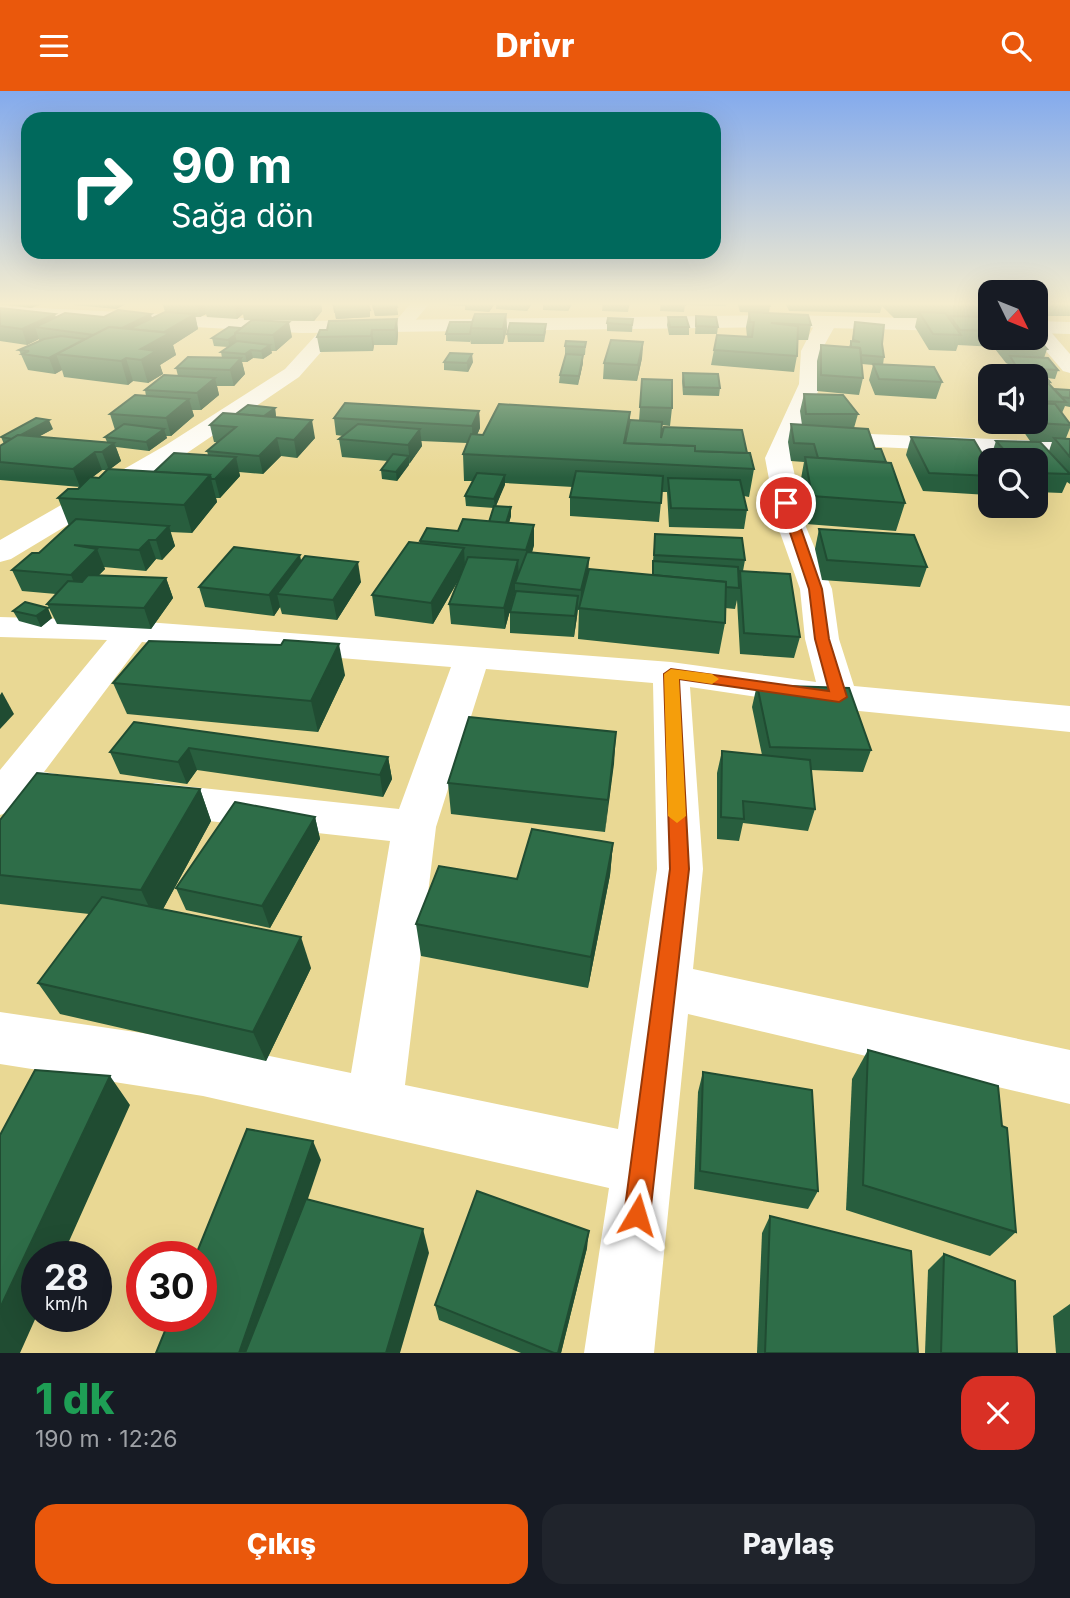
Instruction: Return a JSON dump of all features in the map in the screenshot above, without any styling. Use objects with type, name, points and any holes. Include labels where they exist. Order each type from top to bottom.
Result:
[{"type":"street","points":[[0,553],[175,450],[292,373],[303,361]]},
{"type":"street","points":[[811,361],[810,384],[778,458],[786,503],[816,589],[822,639],[839,697]]},
{"type":"street","points":[[787,438],[1070,449]]},
{"type":"street","points":[[0,627],[133,631],[671,674],[839,697],[1070,719]]},
{"type":"street","points":[[7,792],[133,631]]},
{"type":"street","points":[[374,1107],[414,827],[472,658]]},
{"type":"street","points":[[619,1353],[680,869],[671,674]]},
{"type":"street","points":[[7,792],[414,827]]},
{"type":"street","points":[[666,986],[1070,1077]]},
{"type":"street","points":[[0,1038],[203,1069],[643,1165]]},
{"type":"building","points":[[184,361],[238,361],[230,370],[176,368]]},
{"type":"building","points":[[445,361],[468,361],[467,363]]},
{"type":"building","points":[[564,361],[582,361],[579,376],[560,375]]},
{"type":"building","points":[[605,361],[639,361],[638,365],[604,363]]},
{"type":"building","points":[[821,361],[861,361],[863,378],[821,375]]},
{"type":"building","points":[[1013,361],[1050,361],[1058,370],[1048,369],[1048,364],[1015,364]]},
{"type":"building","points":[[873,364],[934,367],[942,382],[879,379]]},
{"type":"building","points":[[683,373],[718,374],[720,388],[684,387]]},
{"type":"building","points":[[164,375],[215,378],[197,393],[145,390]]},
{"type":"building","points":[[642,379],[672,380],[672,408],[640,407]]},
{"type":"building","points":[[1048,383],[1066,402],[1048,401]]},
{"type":"building","points":[[1054,389],[1070,390],[1070,398],[1062,397]]},
{"type":"building","points":[[804,394],[843,395],[858,414],[806,414]]},
{"type":"building","points":[[135,395],[189,399],[166,418],[110,414]]},
{"type":"building","points":[[345,403],[479,411],[472,426],[334,418]]},
{"type":"building","points":[[499,404],[630,412],[624,443],[695,446],[695,451],[750,453],[754,469],[463,454],[471,434],[483,435]]},
{"type":"building","points":[[1048,404],[1055,404],[1070,425],[1048,424]]},
{"type":"building","points":[[248,405],[275,408],[264,416],[236,414]]},
{"type":"building","points":[[223,413],[312,420],[294,440],[277,438],[259,456],[207,451],[236,427],[210,425]]},
{"type":"building","points":[[36,418],[49,420],[12,439],[1,437]]},
{"type":"building","points":[[630,420],[662,422],[661,438],[664,427],[742,430],[747,453],[695,451],[695,446],[625,443]]},
{"type":"building","points":[[124,424],[164,429],[146,442],[105,437]]},
{"type":"building","points":[[358,424],[420,429],[408,445],[339,439]]},
{"type":"building","points":[[791,424],[868,429],[875,449],[881,449],[886,462],[818,458],[814,444],[794,443]]},
{"type":"building","points":[[18,435],[114,443],[102,452],[95,452],[73,469],[0,462],[0,446]]},
{"type":"building","points":[[911,437],[974,440],[979,448],[978,475],[929,473]]},
{"type":"building","points":[[1054,438],[1070,439],[1070,457]]},
{"type":"building","points":[[996,441],[1040,442],[1046,448],[1002,448]]},
{"type":"building","points":[[1048,451],[1070,474],[1048,473]]},
{"type":"building","points":[[174,453],[236,457],[215,479],[211,479],[210,475],[154,472]]},
{"type":"building","points":[[393,454],[409,456],[396,472],[381,470]]},
{"type":"building","points":[[805,457],[891,463],[905,503],[812,496]]},
{"type":"building","points":[[108,469],[210,475],[184,505],[58,498],[68,489],[78,489],[90,477],[99,478]]},
{"type":"building","points":[[576,471],[663,476],[661,503],[570,497]]},
{"type":"building","points":[[477,473],[505,475],[494,499],[465,496]]},
{"type":"building","points":[[668,478],[740,480],[747,510],[671,508]]},
{"type":"building","points":[[494,506],[511,507],[506,523],[489,522]]},
{"type":"building","points":[[76,519],[169,526],[156,540],[149,540],[139,550],[74,545],[97,549],[71,575],[12,570],[32,553],[39,553]]},
{"type":"building","points":[[463,519],[534,525],[526,550],[420,541],[427,528],[458,531]]},
{"type":"building","points":[[819,529],[914,535],[927,567],[827,560]]},
{"type":"building","points":[[655,534],[742,538],[745,560],[654,555]]},
{"type":"building","points":[[409,542],[464,548],[431,603],[372,595]]},
{"type":"building","points":[[234,547],[300,555],[269,595],[199,587]]},
{"type":"building","points":[[527,552],[589,558],[581,590],[515,583]]},
{"type":"building","points":[[305,556],[358,562],[333,600],[277,594]]},
{"type":"building","points":[[468,557],[518,560],[504,608],[449,604]]},
{"type":"building","points":[[653,561],[738,567],[739,588],[726,587],[726,582],[653,575]]},
{"type":"building","points":[[589,569],[726,582],[725,623],[579,608]]},
{"type":"building","points":[[740,571],[790,574],[800,637],[744,633]]},
{"type":"building","points":[[88,575],[166,578],[144,608],[47,604],[68,581],[82,582]]},
{"type":"building","points":[[516,591],[578,596],[575,616],[510,612]]},
{"type":"building","points":[[25,602],[48,608],[36,616],[13,611]]},
{"type":"building","points":[[284,640],[339,644],[311,701],[113,683],[149,641],[281,645]]},
{"type":"building","points":[[757,685],[849,688],[871,750],[770,747]]},
{"type":"building","points":[[469,717],[616,732],[608,800],[448,783]]},
{"type":"building","points":[[134,722],[388,757],[380,775],[189,748],[178,762],[110,752]]},
{"type":"building","points":[[722,751],[810,760],[815,809],[743,801],[744,819],[721,817]]},
{"type":"building","points":[[37,773],[200,789],[141,890],[0,875],[0,820]]},
{"type":"building","points":[[235,802],[315,817],[262,906],[176,888]]},
{"type":"building","points":[[532,829],[613,843],[591,957],[416,924],[439,866],[517,879]]},
{"type":"building","points":[[102,897],[301,937],[253,1032],[38,983]]},
{"type":"building","points":[[868,1050],[998,1086],[1002,1126],[1007,1128],[1016,1232],[863,1185]]},
{"type":"building","points":[[35,1070],[110,1076],[32,1241],[21,1241],[21,1264],[0,1308],[0,1135]]},
{"type":"building","points":[[703,1072],[812,1090],[818,1191],[700,1171]]},
{"type":"building","points":[[247,1129],[313,1141],[239,1353],[156,1353],[165,1332],[217,1332],[217,1241],[202,1241]]},
{"type":"building","points":[[477,1191],[589,1231],[558,1353],[435,1305]]},
{"type":"building","points":[[306,1199],[423,1229],[386,1353],[245,1353]]},
{"type":"building","points":[[770,1216],[911,1251],[918,1353],[765,1353]]},
{"type":"building","points":[[944,1254],[1015,1281],[1017,1353],[941,1353]]},
{"type":"slow traffic","points":[[677,816],[671,674],[712,679]]},
{"type":"route","points":[[637,1215],[680,869],[671,674],[839,697],[822,639],[816,589],[804,552],[792,527],[786,503]]}]
